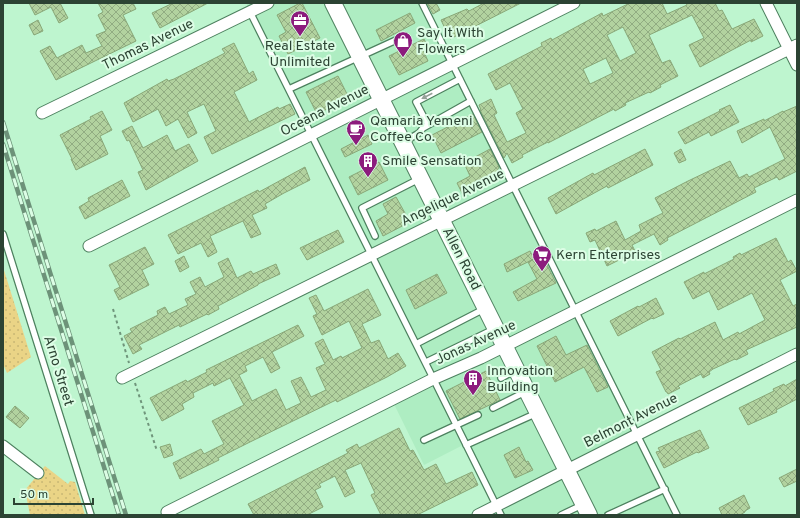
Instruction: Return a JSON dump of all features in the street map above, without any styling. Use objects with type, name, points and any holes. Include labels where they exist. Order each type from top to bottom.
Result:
[{"type":"main road","name":"Allen Road","points":[[334,3],[404,142],[420,178],[568,470],[586,509]]},
{"type":"street","name":"Thomas Avenue","points":[[42,113],[268,3]]},
{"type":"street","name":"Oceana Avenue","points":[[90,246],[574,3]]},
{"type":"street","points":[[766,3],[793,47],[797,65]]},
{"type":"street","name":"Angelique Avenue","points":[[122,378],[793,47]]},
{"type":"street","name":"Jonas Avenue","points":[[167,512],[433,379],[481,358],[576,311],[797,200]]},
{"type":"street","name":"Belmont Avenue","points":[[478,515],[498,510],[568,470],[797,354]]},
{"type":"street","points":[[3,446],[38,473]]},
{"type":"lane","points":[[422,3],[677,515]]},
{"type":"lane","points":[[250,12],[426,362],[498,510]]},
{"type":"lane","points":[[289,89],[406,36]]},
{"type":"lane","points":[[428,125],[416,102],[460,80]]},
{"type":"lane","points":[[404,142],[419,133],[423,128],[471,101]]},
{"type":"lane","points":[[375,236],[362,208],[420,178]]},
{"type":"lane","name":"Arno Street","points":[[3,234],[90,515]]},
{"type":"lane","points":[[416,344],[486,308]]},
{"type":"lane","points":[[426,362],[496,328]]},
{"type":"lane","points":[[500,378],[517,370]]},
{"type":"lane","points":[[493,408],[528,390]]},
{"type":"lane","points":[[466,446],[538,412]]},
{"type":"lane","points":[[424,440],[478,415]]},
{"type":"lane","points":[[608,515],[664,489]]},
{"type":"lane","points":[[561,515],[586,509]]},
{"type":"shaded area","points":[[246,3],[422,3],[677,515],[501,515],[465,444],[424,465],[392,400],[433,379]]},
{"type":"shaded area","points":[[3,267],[31,357],[7,373],[3,364]]},
{"type":"shaded area","points":[[45,466],[68,484],[70,481],[75,482],[85,515],[30,515],[25,490]]},
{"type":"building","points":[[29,3],[60,3],[68,18],[59,23],[51,7],[35,15]]},
{"type":"building","points":[[98,3],[133,3],[136,9],[123,15],[136,41],[56,80],[40,51],[50,46],[57,58],[82,45],[86,53],[102,46],[96,35],[106,31],[98,15],[103,12]]},
{"type":"building","points":[[173,3],[208,3],[160,28],[152,13]]},
{"type":"building","points":[[302,3],[320,38],[288,54],[279,36],[286,32],[277,15]]},
{"type":"building","points":[[427,3],[436,3],[440,10],[433,14]]},
{"type":"building","points":[[484,3],[521,3],[450,39],[441,20],[467,9],[469,11]]},
{"type":"building","points":[[630,3],[662,3],[667,14],[687,5],[686,3],[715,3],[719,11],[722,10],[732,29],[754,19],[763,36],[751,42],[751,40],[700,67],[689,45],[704,38],[692,15],[649,35],[662,63],[670,60],[678,76],[660,85],[661,87],[650,93],[649,92],[625,103],[626,105],[615,111],[614,109],[522,155],[523,157],[512,163],[507,153],[504,158],[480,110],[479,105],[491,99],[497,113],[494,115],[507,142],[526,133],[516,113],[523,109],[510,83],[496,90],[488,74],[542,46],[541,43],[551,38],[552,40],[602,13],[603,16]],"holes":[[[623,27],[636,53],[620,61],[607,35]],[[606,58],[613,73],[590,84],[583,69]]]},
{"type":"building","points":[[410,13],[415,23],[381,41],[376,30]]},
{"type":"building","points":[[38,20],[43,31],[34,35],[29,25]]},
{"type":"building","name":"Say It With Flowers","points":[[424,39],[428,47],[423,50],[428,61],[399,75],[389,56]]},
{"type":"building","points":[[234,43],[249,74],[253,71],[257,80],[234,92],[249,122],[278,107],[279,109],[290,104],[295,114],[212,154],[204,137],[216,131],[204,104],[187,112],[197,133],[188,138],[178,119],[166,126],[158,109],[133,122],[124,103],[167,79],[168,81],[174,79],[225,53],[222,49]]},
{"type":"building","points":[[338,76],[349,98],[317,114],[306,92]]},
{"type":"building","points":[[730,105],[739,122],[711,136],[709,132],[685,144],[678,132]]},
{"type":"building","points":[[797,106],[797,171],[779,180],[777,177],[754,188],[756,192],[667,238],[668,240],[660,245],[654,234],[632,245],[636,253],[607,266],[595,240],[590,242],[586,233],[595,229],[596,231],[616,221],[625,240],[641,231],[639,225],[663,213],[655,198],[688,181],[730,161],[739,178],[747,174],[749,177],[785,159],[770,127],[742,143],[737,131]]},
{"type":"building","points":[[102,111],[112,130],[100,136],[108,154],[76,170],[60,135],[91,119],[90,117]]},
{"type":"building","points":[[473,114],[482,132],[441,153],[432,135]]},
{"type":"building","points":[[132,126],[143,148],[167,135],[175,151],[189,144],[198,161],[146,190],[138,172],[143,170],[129,140],[127,141],[122,131]]},
{"type":"building","name":"Qamaria Yemeni Coffee Co.","points":[[368,135],[372,144],[345,157],[341,149]]},
{"type":"building","points":[[490,149],[499,167],[495,175],[471,187],[473,190],[463,195],[457,183],[470,176],[464,163]]},
{"type":"building","points":[[645,149],[653,165],[608,188],[607,186],[556,214],[548,198],[593,173],[594,175]]},
{"type":"building","points":[[681,149],[686,160],[679,163],[674,153]]},
{"type":"building","name":"Smile Sensation","points":[[379,162],[388,180],[358,195],[349,177]]},
{"type":"building","points":[[305,167],[310,180],[265,204],[267,208],[252,215],[261,234],[251,238],[243,221],[210,236],[217,252],[208,257],[201,243],[178,254],[168,235],[258,190],[259,192]]},
{"type":"building","points":[[122,180],[130,196],[85,219],[79,207],[89,201],[88,198]]},
{"type":"building","points":[[396,197],[410,222],[383,236],[376,221],[388,214],[383,204]]},
{"type":"building","points":[[338,230],[344,242],[307,260],[300,248]]},
{"type":"building","points":[[776,238],[788,262],[791,260],[797,271],[780,280],[793,306],[797,304],[797,327],[746,350],[748,354],[713,369],[709,372],[710,374],[703,378],[701,374],[678,386],[680,388],[668,394],[656,372],[661,370],[652,352],[715,322],[723,340],[738,332],[739,334],[765,320],[752,293],[718,310],[709,291],[693,299],[684,282],[734,259],[733,257],[740,253],[741,255]]},
{"type":"building","points":[[145,247],[154,264],[142,270],[149,285],[119,300],[114,290],[120,287],[109,265]]},
{"type":"building","points":[[530,251],[534,259],[507,272],[504,264]]},
{"type":"building","name":"Kern Enterprises","points":[[542,255],[556,283],[518,301],[513,292],[537,279],[528,262]]},
{"type":"building","points":[[184,256],[189,267],[180,272],[175,261]]},
{"type":"building","points":[[228,258],[237,278],[251,271],[253,274],[276,264],[280,274],[258,284],[218,306],[219,309],[208,315],[207,314],[180,327],[179,325],[139,345],[142,349],[133,354],[124,336],[132,332],[130,329],[158,315],[157,311],[165,307],[169,314],[188,305],[185,299],[196,294],[190,282],[200,277],[205,287],[224,277],[218,263]]},
{"type":"building","points":[[437,274],[447,293],[415,309],[406,290]]},
{"type":"building","points":[[368,289],[381,315],[362,324],[371,343],[379,340],[388,359],[398,353],[406,366],[337,402],[336,400],[218,458],[219,460],[180,479],[173,463],[201,449],[204,454],[224,444],[212,421],[244,405],[230,378],[214,386],[213,383],[193,393],[194,397],[182,404],[184,409],[162,421],[150,398],[186,380],[187,382],[207,372],[206,370],[298,325],[304,336],[272,352],[280,368],[271,373],[263,357],[245,366],[247,371],[239,375],[252,401],[276,389],[286,410],[301,403],[291,381],[301,377],[311,397],[326,390],[316,368],[325,364],[315,343],[323,339],[333,360],[341,356],[342,358],[362,348],[349,321],[322,335],[313,316],[317,314],[309,298],[316,295],[324,311]]},
{"type":"building","points":[[656,298],[664,314],[653,319],[652,318],[618,336],[610,321]]},
{"type":"building","points":[[556,336],[566,355],[587,345],[608,387],[597,392],[584,367],[555,382],[537,346]]},
{"type":"building","name":"Innovation Building","points":[[486,371],[500,400],[460,419],[446,391]]},
{"type":"building","points":[[797,379],[797,399],[776,410],[777,412],[748,425],[739,408],[774,391],[773,389],[784,384],[785,386]]},
{"type":"building","points":[[15,406],[29,418],[20,428],[6,417]]},
{"type":"building","points":[[399,428],[410,451],[413,450],[424,470],[436,464],[446,484],[472,472],[478,485],[417,515],[381,515],[371,495],[375,493],[361,463],[345,470],[355,492],[345,497],[335,476],[319,484],[321,487],[315,490],[323,507],[307,515],[254,515],[248,504],[348,453],[346,450],[357,444],[359,448]]},
{"type":"building","points":[[700,430],[709,448],[698,453],[697,452],[664,468],[656,452],[660,451],[658,448]]},
{"type":"building","points":[[170,444],[173,455],[164,458],[160,447]]},
{"type":"building","points":[[519,447],[526,462],[528,461],[533,470],[515,478],[504,455]]},
{"type":"building","points":[[797,469],[797,481],[784,487],[779,478]]},
{"type":"building","points":[[744,495],[750,508],[740,515],[722,515],[719,508]]},
{"type":"railway","points":[[3,122],[126,515]]},
{"type":"railway","points":[[3,144],[119,515]]},
{"type":"place","name":"Real Estate Unlimited","points":[[300,37]]},
{"type":"place","name":"Say It With Flowers","points":[[403,58]]},
{"type":"place","name":"Qamaria Yemeni Coffee Co.","points":[[356,146]]},
{"type":"place","name":"Smile Sensation","points":[[368,178]]},
{"type":"place","name":"Kern Enterprises","points":[[542,272]]},
{"type":"place","name":"Innovation Building","points":[[473,396]]}]
